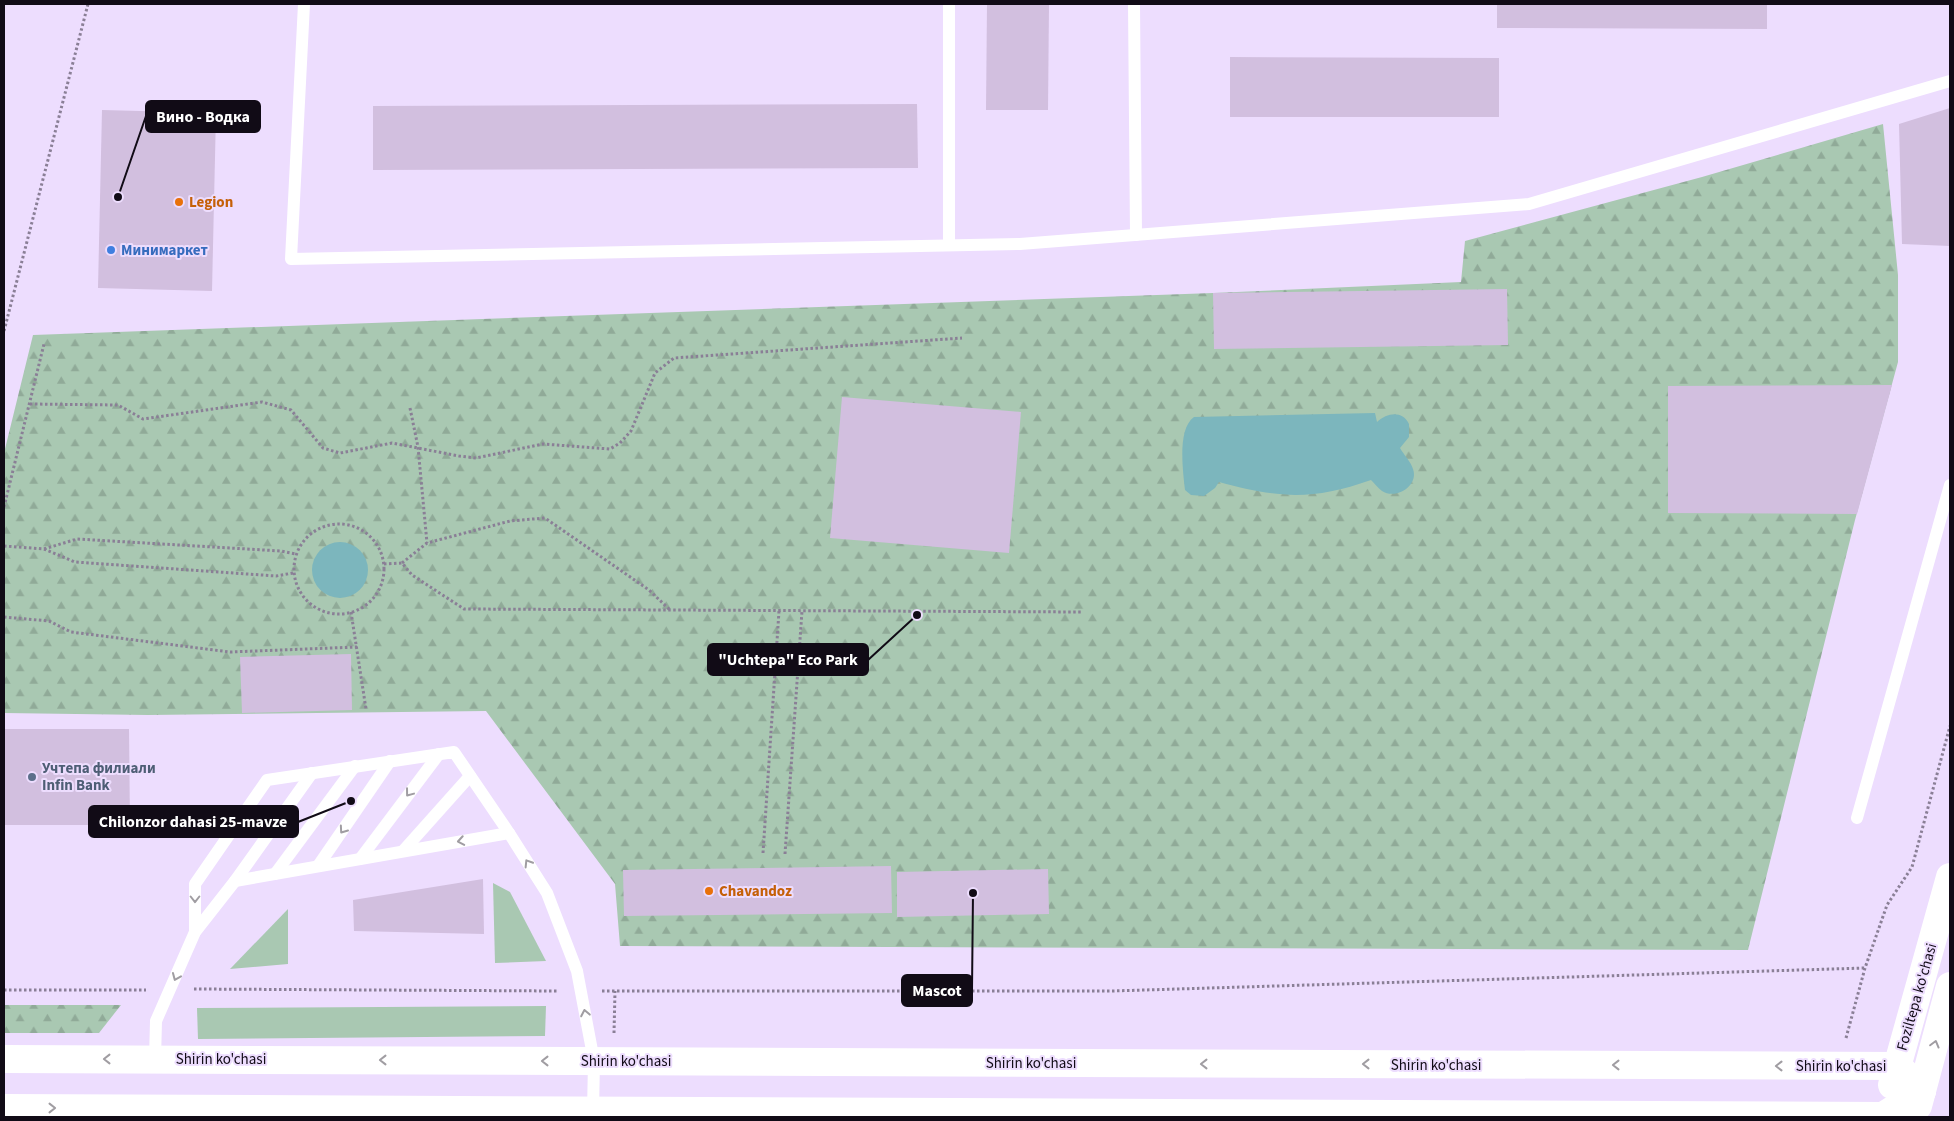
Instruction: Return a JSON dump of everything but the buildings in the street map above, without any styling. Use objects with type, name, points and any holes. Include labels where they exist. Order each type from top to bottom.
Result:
[{"type":"main road","name":"Foziltepa ko'chasi","points":[[1883,1116],[1948,894]]},
{"type":"main road","name":"Foziltepa ko'chasi","points":[[1915,1117],[1950,986]]},
{"type":"main road","name":"Shirin ko'chasi","points":[[4,1059],[1898,1066],[1922,1091]]},
{"type":"main road","points":[[4,1108],[593,1114],[1883,1116],[1922,1091]]},
{"type":"lane","points":[[304,4],[292,259],[1020,244],[1529,204],[1950,82]]},
{"type":"lane","points":[[949,4],[949,245]]},
{"type":"lane","points":[[1134,4],[1136,235]]},
{"type":"lane","points":[[1857,818],[1950,485]]},
{"type":"lane","points":[[195,932],[195,884],[267,780],[454,752],[547,893],[577,971],[594,1061],[593,1114]]},
{"type":"lane","points":[[360,859],[439,754]]},
{"type":"lane","points":[[318,866],[390,761]]},
{"type":"lane","points":[[274,874],[355,766]]},
{"type":"lane","points":[[156,1059],[156,1021],[195,932],[235,881],[312,773]]},
{"type":"lane","points":[[404,851],[470,776]]},
{"type":"lane","points":[[235,881],[509,833]]},
{"type":"path","points":[[4,331],[88,4]]},
{"type":"path","points":[[30,404],[118,406],[143,419],[262,402],[291,410],[323,448],[331,451],[340,453],[392,442],[476,458],[543,444],[610,448],[620,443],[631,431],[655,373],[674,358],[962,338]]},
{"type":"path","points":[[4,507],[44,344]]},
{"type":"path","points":[[410,408],[418,447],[427,543]]},
{"type":"path","points":[[384,564],[402,563],[427,543],[510,521],[545,518],[649,590],[670,610]]},
{"type":"path","points":[[334,524],[348,524],[362,530],[373,538],[384,564],[383,578],[378,592],[369,602],[351,612],[329,612],[316,608],[304,598],[297,586],[294,573],[296,554],[300,545],[309,534],[321,527],[334,524]]},
{"type":"path","points":[[44,549],[77,539],[281,551],[296,554]]},
{"type":"path","points":[[4,546],[44,549],[75,562],[276,576],[294,573]]},
{"type":"path","points":[[402,563],[412,575],[464,609],[1083,612]]},
{"type":"path","points":[[763,853],[779,611]]},
{"type":"path","points":[[785,854],[802,611]]},
{"type":"path","points":[[351,612],[358,647],[366,709]]},
{"type":"path","points":[[4,617],[49,621],[71,632],[230,652],[358,647]]},
{"type":"path","points":[[1837,1066],[1866,968],[1887,906],[1912,867],[1950,726]]},
{"type":"path","points":[[4,990],[1112,991],[1866,968]]},
{"type":"path","points":[[614,1039],[615,991]]},
{"type":"green space","points":[[1883,124],[1898,275],[1898,362],[1855,520],[1748,950],[620,946],[615,884],[486,711],[148,715],[4,713],[4,453],[33,335],[1213,293],[1461,282],[1465,241],[1702,177]]},
{"type":"green space","points":[[493,883],[510,892],[546,961],[495,963]]},
{"type":"green space","points":[[288,909],[288,964],[230,969]]},
{"type":"green space","points":[[4,1005],[121,1005],[99,1033],[4,1033]]},
{"type":"green space","points":[[546,1006],[545,1036],[198,1039],[197,1008]]},
{"type":"shaded area","points":[[1375,413],[1377,422],[1394,414],[1402,417],[1409,424],[1409,437],[1400,448],[1411,464],[1414,475],[1410,486],[1405,490],[1394,494],[1388,493],[1382,491],[1371,480],[1331,491],[1295,495],[1259,491],[1219,482],[1215,488],[1204,496],[1191,495],[1185,490],[1182,462],[1183,440],[1185,431],[1194,417]]},
{"type":"shaded area","points":[[335,542],[345,542],[360,550],[366,559],[368,570],[366,581],[360,590],[345,598],[335,598],[324,593],[317,586],[312,575],[312,565],[317,554],[324,547]]},
{"type":"place","name":"Вино - Водка","points":[[118,197]]},
{"type":"place","name":"Legion","points":[[179,202]]},
{"type":"place","name":"Минимаркет","points":[[111,250]]},
{"type":"place","name":"\"Uchtepa\" Eco Park","points":[[917,615]]},
{"type":"place","name":"Учтепа филиали Infin Bank","points":[[32,777]]},
{"type":"place","name":"Chilonzor dahasi 25-mavze","points":[[351,801]]},
{"type":"place","name":"Chavandoz","points":[[709,891]]},
{"type":"place","name":"Mascot","points":[[973,893]]}]
